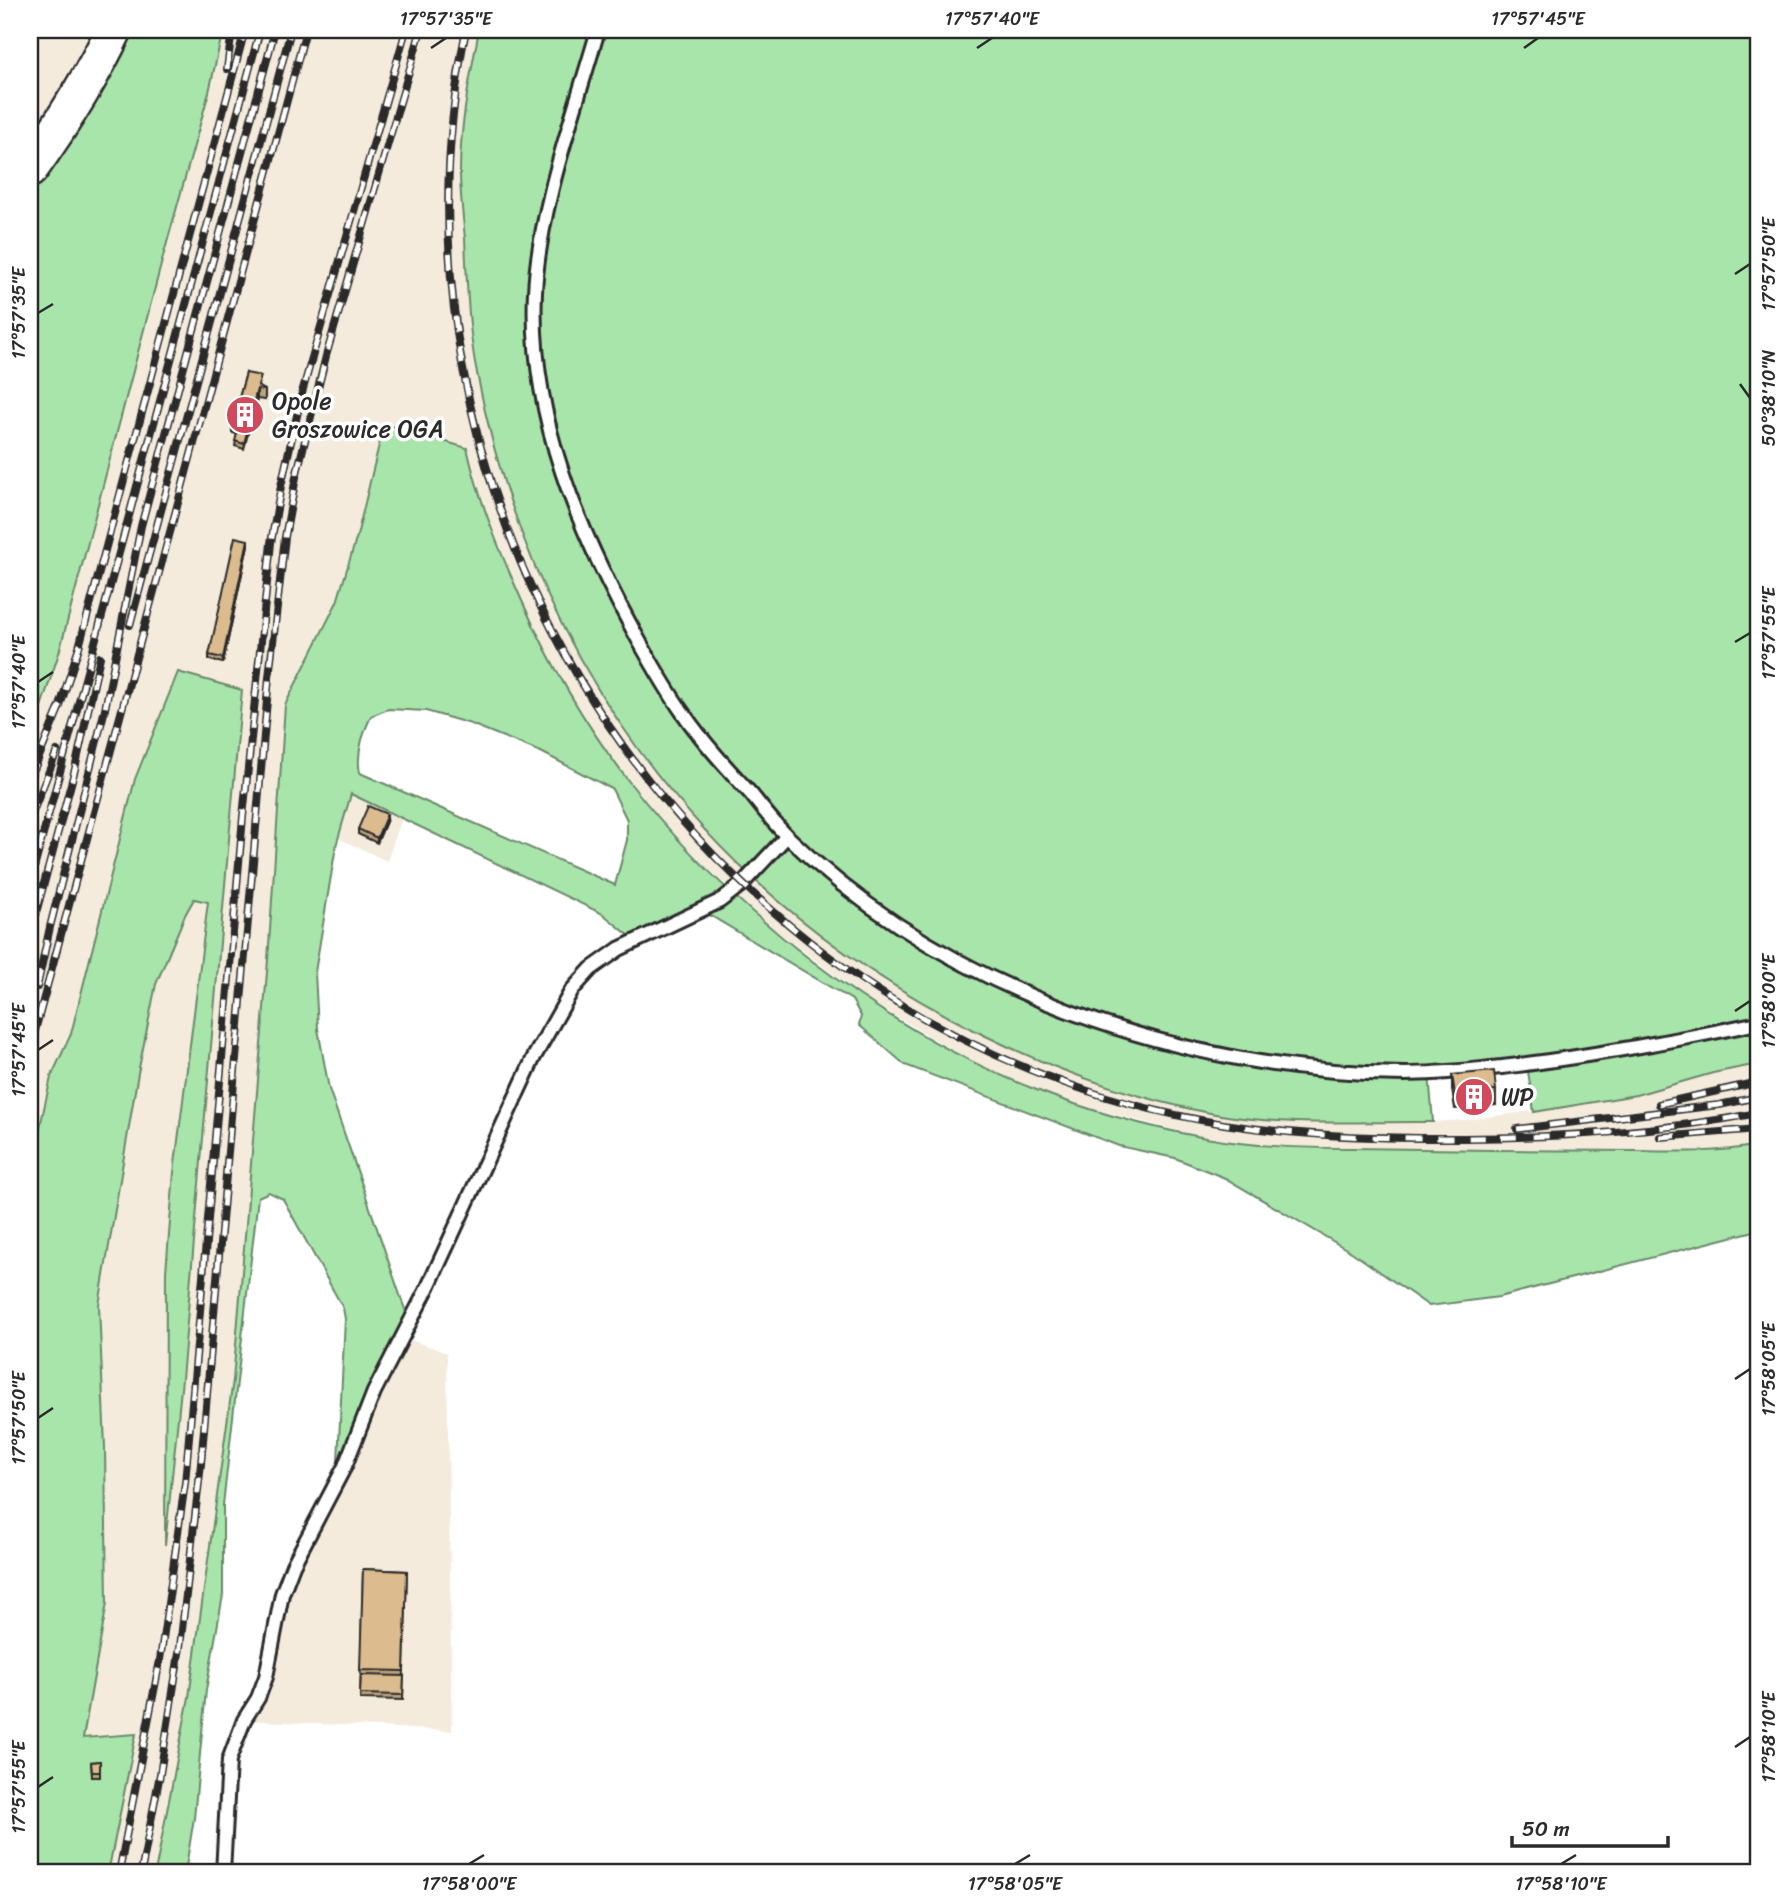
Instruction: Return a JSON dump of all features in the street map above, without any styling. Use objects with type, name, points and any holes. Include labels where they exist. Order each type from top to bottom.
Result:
[{"type":"main road","points":[[30,169],[93,73],[114,30]]},
{"type":"lane","points":[[598,30],[555,179],[539,257],[535,327],[539,377],[548,428],[573,506],[627,619],[661,680],[684,715],[713,751],[787,836],[858,896],[892,921],[944,952],[1088,1020],[1198,1051],[1265,1062],[1350,1071],[1442,1073],[1594,1055],[1758,1023]]},
{"type":"lane","points":[[223,1873],[229,1760],[240,1727],[258,1698],[266,1677],[282,1594],[345,1466],[374,1392],[428,1287],[534,1056],[558,1010],[591,969],[619,949],[727,896],[787,836]]},
{"type":"shaded area","points":[[30,30],[114,30],[30,169]]},
{"type":"shaded area","points":[[223,30],[479,30],[464,116],[460,173],[476,370],[499,470],[527,551],[557,619],[584,668],[648,765],[797,916],[860,965],[920,1002],[1026,1055],[1097,1082],[1217,1114],[1433,1122],[1464,1120],[1636,1095],[1713,1073],[1758,1064],[1758,1145],[1720,1151],[1657,1152],[1254,1145],[1207,1138],[1078,1105],[1032,1089],[968,1059],[866,999],[757,916],[668,829],[628,781],[559,674],[533,625],[484,506],[467,448],[357,536],[337,602],[285,705],[268,960],[233,1380],[189,1697],[155,1873],[30,1873],[30,740],[59,653],[209,92]]},
{"type":"shaded area","points":[[351,794],[402,818],[387,861],[338,838]]},
{"type":"shaded area","points":[[403,1337],[447,1353],[452,1731],[244,1720],[258,1698],[282,1594]]},
{"type":"green space","points":[[114,30],[223,30],[209,92],[59,653],[30,740],[30,169]]},
{"type":"green space","points":[[479,30],[1758,30],[1758,1064],[1713,1073],[1636,1095],[1534,1112],[1527,1064],[1429,1074],[1433,1122],[1296,1122],[1215,1114],[1111,1087],[1011,1048],[947,1016],[857,961],[775,898],[702,827],[638,748],[583,663],[538,572],[502,475],[474,356],[460,189],[464,118]]},
{"type":"green space","points":[[384,424],[467,448],[491,526],[533,625],[585,718],[630,783],[714,876],[813,962],[866,1000],[977,1064],[1034,1089],[1097,1111],[1184,1134],[1242,1143],[1316,1148],[1667,1152],[1713,1151],[1758,1145],[1758,1230],[1499,1297],[1429,1306],[1353,1253],[1225,1178],[1175,1158],[1119,1146],[905,1065],[859,1025],[861,1016],[852,1000],[701,910],[636,941],[603,914],[351,794],[336,846],[315,972],[318,1029],[329,1089],[410,1324],[337,1481],[345,1319],[343,1308],[283,1199],[269,1192],[258,1197],[223,1505],[223,1595],[206,1690],[194,1818],[185,1873],[155,1873],[189,1697],[233,1380],[268,960],[285,705],[337,602],[357,536]],"holes":[[[388,709],[426,711],[471,724],[541,752],[612,789],[627,820],[627,840],[615,885],[360,773],[361,744],[371,716]]]},
{"type":"green space","points":[[178,672],[242,690],[165,1545],[166,1272],[174,1172],[208,902],[194,899],[156,984],[138,1073],[99,1305],[105,1447],[107,1603],[83,1738],[136,1734],[108,1873],[30,1873],[30,1172],[51,1077],[71,1034],[135,779]]},
{"type":"building","name":"Opole Groszowice OGA","points":[[246,373],[261,376],[258,386],[265,390],[257,389],[247,428],[232,423]]},
{"type":"building","points":[[238,430],[247,432],[244,444],[235,441]]},
{"type":"building","points":[[235,537],[248,540],[223,658],[209,655]]},
{"type":"building","points":[[368,806],[387,814],[377,838],[358,829]]},
{"type":"building","points":[[1494,1071],[1496,1090],[1455,1095],[1452,1075]]},
{"type":"building","points":[[363,1569],[407,1571],[404,1671],[360,1670]]},
{"type":"building","points":[[361,1675],[404,1676],[403,1695],[360,1694]]},
{"type":"building","points":[[100,1761],[100,1772],[92,1772],[91,1762]]},
{"type":"railway","points":[[227,69],[232,30]]},
{"type":"railway","points":[[30,779],[60,706],[79,647],[245,30]]},
{"type":"railway","points":[[30,883],[260,30]]},
{"type":"railway","points":[[37,987],[105,709],[141,526],[275,30]]},
{"type":"railway","points":[[130,625],[291,30]]},
{"type":"railway","points":[[30,1049],[306,30]]},
{"type":"railway","points":[[119,1873],[160,1660],[185,1483],[243,817],[271,543],[303,389],[406,30]]},
{"type":"railway","points":[[141,1873],[180,1647],[201,1464],[269,677],[285,537],[296,477],[326,356],[421,30]]},
{"type":"railway","points":[[466,30],[448,200],[462,366],[506,526],[577,675],[673,810],[791,926],[929,1021],[1085,1090],[1179,1116],[1320,1135],[1465,1138],[1612,1132],[1685,1125],[1758,1113]]},
{"type":"railway","points":[[30,935],[75,769],[100,657]]},
{"type":"railway","points":[[30,819],[57,751]]},
{"type":"railway","points":[[1659,1104],[1758,1082]]},
{"type":"railway","points":[[1517,1129],[1719,1105],[1758,1097]]},
{"type":"railway","points":[[1660,1137],[1758,1129]]},
{"type":"place","name":"Opole Groszowice OGA","points":[[245,415]]},
{"type":"place","name":"WP","points":[[1474,1097]]}]
